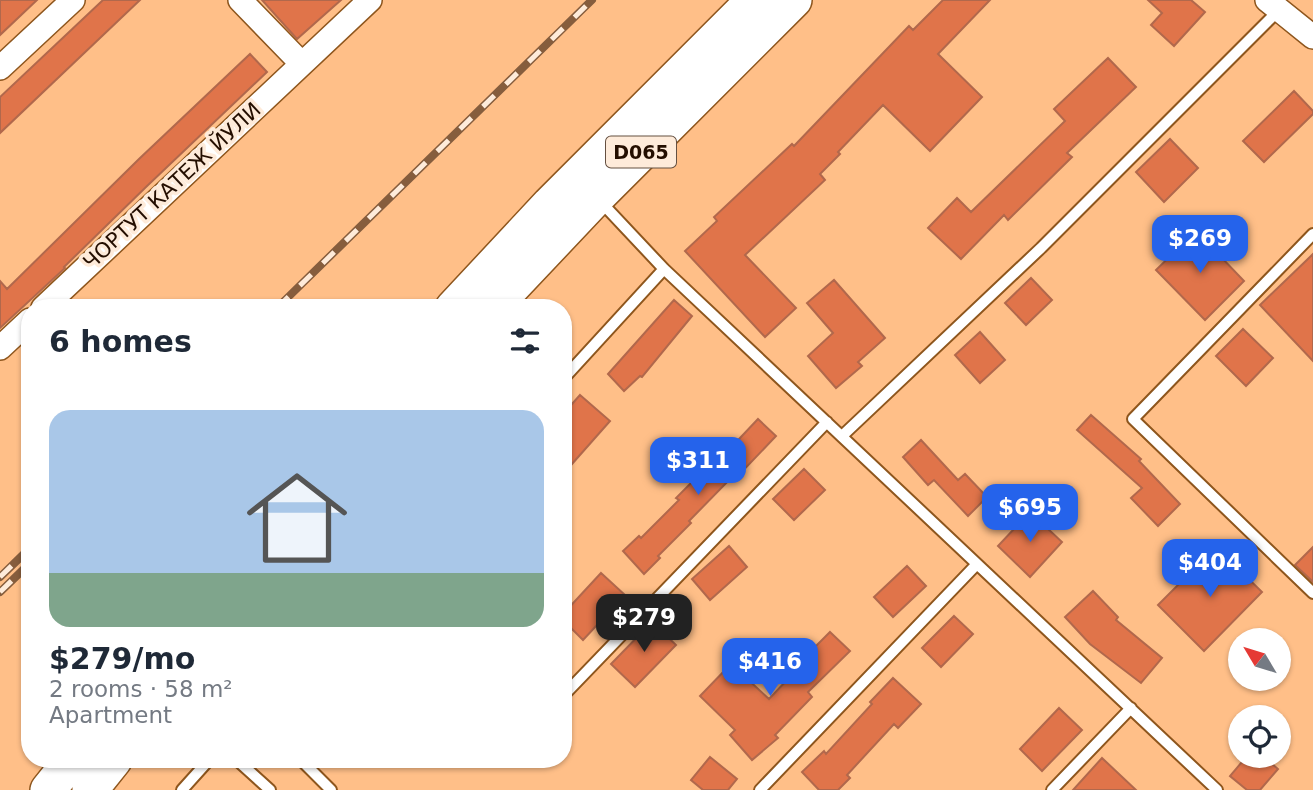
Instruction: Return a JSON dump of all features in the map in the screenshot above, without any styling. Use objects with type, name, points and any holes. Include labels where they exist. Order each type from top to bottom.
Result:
[{"type":"main road","name":"D065","points":[[501,299],[777,2]]},
{"type":"main road","name":"D065","points":[[461,299],[550,204],[777,2]]},
{"type":"main road","points":[[48,790],[66,768]]},
{"type":"main road","points":[[90,790],[108,768]]},
{"type":"street","points":[[0,68],[73,0]]},
{"type":"street","points":[[240,0],[302,64]]},
{"type":"street","name":"ЧОРТУТ КАТЕЖ ЙУЛИ","points":[[53,299],[370,0]]},
{"type":"street","points":[[1273,5],[1313,37]]},
{"type":"street","points":[[0,348],[21,328]]},
{"type":"lane","points":[[842,436],[1041,248],[1273,5]]},
{"type":"lane","points":[[596,198],[664,268],[1217,790]]},
{"type":"lane","points":[[1313,234],[1133,419],[1313,593]]},
{"type":"lane","points":[[572,369],[664,268]]},
{"type":"lane","points":[[572,687],[827,422]]},
{"type":"lane","points":[[760,790],[977,564]]},
{"type":"lane","points":[[1052,790],[1131,708]]},
{"type":"lane","points":[[182,790],[202,768]]},
{"type":"lane","points":[[246,768],[270,790]]},
{"type":"lane","points":[[309,768],[331,790]]},
{"type":"building","points":[[0,0],[37,0],[0,35]]},
{"type":"building","points":[[103,0],[140,0],[0,133],[0,97]]},
{"type":"building","points":[[262,0],[341,0],[297,39]]},
{"type":"building","points":[[943,0],[990,0],[938,54],[982,97],[930,151],[883,105],[838,152],[840,154],[820,174],[825,180],[745,255],[796,308],[765,337],[685,251],[717,221],[714,217],[792,144],[794,146],[909,26],[913,30]]},
{"type":"building","points":[[1148,0],[1191,0],[1205,12],[1174,46],[1151,25],[1162,13]]},
{"type":"building","points":[[250,54],[267,72],[31,299],[21,299],[21,309],[0,328],[0,281],[7,289]]},
{"type":"building","points":[[1108,58],[1136,87],[1067,153],[1072,157],[1008,220],[1004,215],[961,259],[928,228],[957,198],[971,212],[1065,121],[1054,109]]},
{"type":"building","points":[[1294,91],[1313,114],[1264,162],[1243,141]]},
{"type":"building","points":[[1170,139],[1198,168],[1164,202],[1136,172]]},
{"type":"building","points":[[1196,231],[1244,281],[1205,320],[1156,270]]},
{"type":"building","points":[[1313,254],[1313,361],[1260,305]]},
{"type":"building","points":[[1031,278],[1052,300],[1026,325],[1005,303]]},
{"type":"building","points":[[834,280],[885,338],[858,362],[862,366],[836,388],[808,356],[833,333],[807,303]]},
{"type":"building","points":[[674,300],[692,316],[642,377],[624,391],[608,374]]},
{"type":"building","points":[[1243,329],[1273,358],[1246,386],[1216,356]]},
{"type":"building","points":[[980,332],[1005,360],[980,383],[955,355]]},
{"type":"building","points":[[580,395],[610,421],[572,464],[572,404]]},
{"type":"building","points":[[1091,415],[1141,459],[1139,461],[1180,504],[1158,526],[1131,498],[1142,488],[1077,430]]},
{"type":"building","points":[[758,419],[776,436],[689,521],[691,523],[644,574],[623,551],[639,536],[641,538],[679,500],[676,498],[702,472],[705,475]]},
{"type":"building","points":[[921,440],[958,480],[965,474],[987,497],[968,516],[934,480],[928,485],[903,457]]},
{"type":"building","points":[[804,469],[825,490],[794,520],[773,499]]},
{"type":"building","points":[[1030,512],[1062,542],[1030,577],[998,546]]},
{"type":"building","points":[[729,546],[747,567],[710,600],[692,579]]},
{"type":"building","points":[[1216,547],[1262,592],[1204,651],[1158,605]]},
{"type":"building","points":[[1313,547],[1313,582],[1295,565]]},
{"type":"building","points":[[907,566],[926,586],[893,617],[874,597]]},
{"type":"building","points":[[601,573],[625,595],[583,640],[572,629],[572,604]]},
{"type":"building","points":[[1093,591],[1118,617],[1116,620],[1162,658],[1141,683],[1090,644],[1065,617]]},
{"type":"building","points":[[954,616],[973,634],[941,667],[922,648]]},
{"type":"building","points":[[652,622],[676,645],[635,687],[611,664]]},
{"type":"building","points":[[830,632],[850,651],[808,692],[812,697],[775,735],[778,738],[752,760],[730,735],[735,730],[700,696],[731,664],[769,699]]},
{"type":"building","points":[[893,678],[921,704],[898,728],[894,724],[847,775],[850,778],[838,790],[819,790],[802,772],[824,751],[826,754]]},
{"type":"building","points":[[1059,708],[1082,730],[1042,771],[1020,749]]},
{"type":"building","points":[[710,757],[737,779],[728,790],[703,790],[691,780]]},
{"type":"building","points":[[1102,758],[1136,790],[1073,790]]},
{"type":"building","points":[[1237,768],[1278,769],[1260,790],[1247,790],[1230,776]]},
{"type":"railway","points":[[286,299],[592,0]]},
{"type":"railway","points":[[0,577],[21,557]]},
{"type":"railway","points":[[0,592],[21,572]]}]
